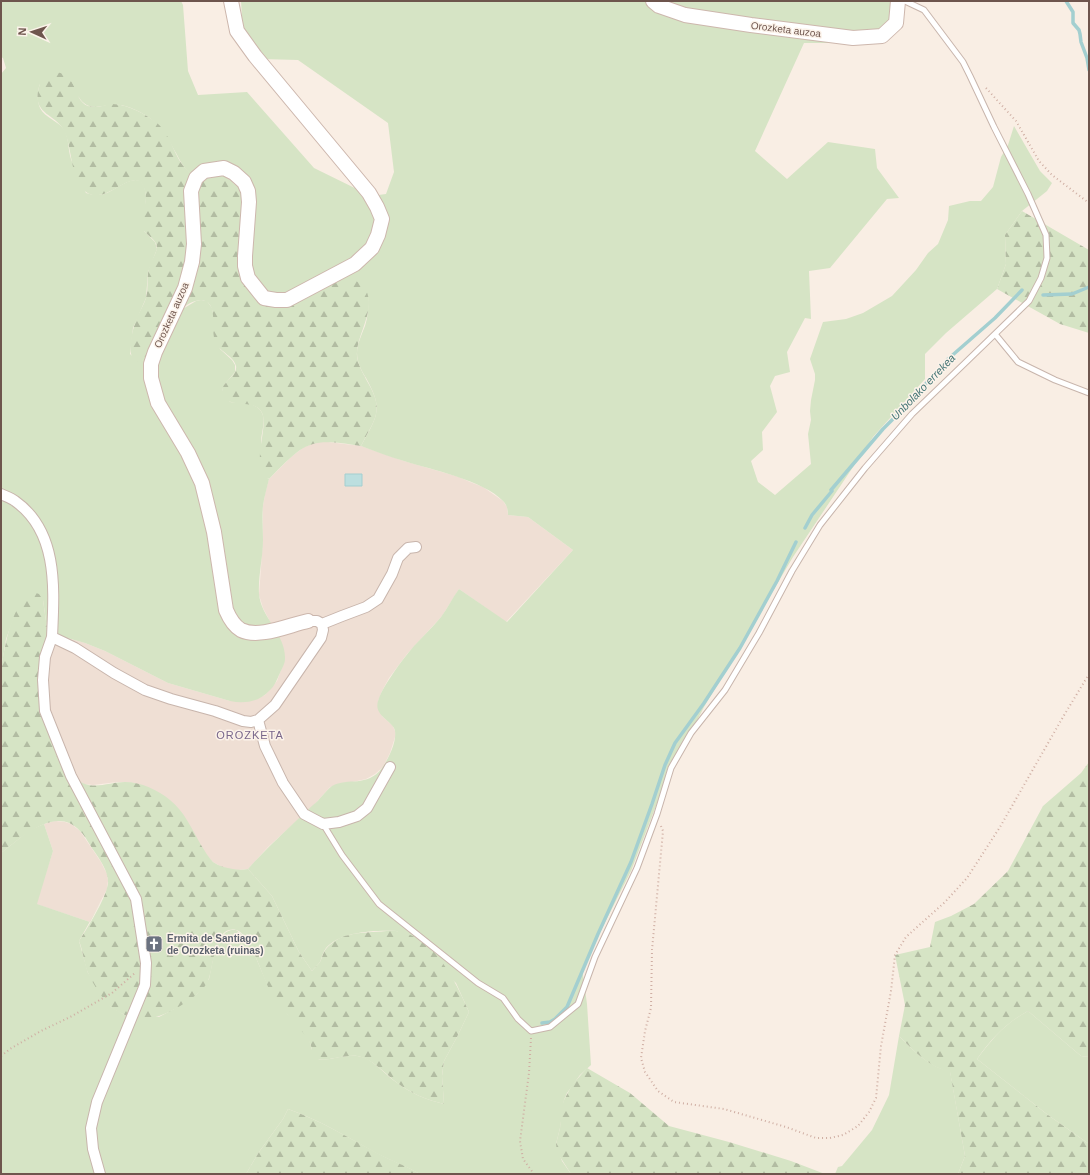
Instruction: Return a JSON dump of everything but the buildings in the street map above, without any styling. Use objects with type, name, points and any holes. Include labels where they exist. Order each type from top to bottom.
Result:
[{"type":"street","name":"Orozketa auzoa","points":[[231,1],[237,31],[255,56],[370,193],[382,219],[378,235],[372,248],[355,264],[287,300],[264,298],[248,278],[245,266],[249,202],[248,191],[244,182],[234,173],[224,168],[204,171],[196,178],[190,191],[194,244],[192,262],[185,288],[155,352],[151,364],[151,378],[158,403],[188,453],[202,483],[214,532],[226,610],[231,620],[240,629],[260,633],[308,621]]},
{"type":"street","name":"Orozketa auzoa","points":[[653,1],[659,6],[685,15],[853,38],[882,36],[896,23],[898,1]]},
{"type":"street","points":[[1,494],[15,501],[30,514],[40,530],[50,556],[54,589],[52,637],[45,657],[44,665],[43,680],[45,711],[71,776],[136,899],[146,963],[145,984],[97,1102],[91,1128],[93,1149],[100,1174]]},
{"type":"street","points":[[308,621],[316,621],[322,624],[366,607],[378,600],[392,574],[398,558],[408,548],[416,546]]},
{"type":"street","points":[[52,637],[75,648],[114,673],[146,690],[243,721],[251,722],[258,720],[275,705],[321,638],[323,630],[322,624]]},
{"type":"street","points":[[258,720],[265,746],[283,783],[304,814],[323,824],[339,822],[357,816],[367,808],[390,767]]},
{"type":"lane","points":[[323,824],[342,855],[379,904],[478,983],[503,998],[518,1019],[531,1031],[550,1027],[578,1004],[595,957],[637,868],[672,768],[691,733],[725,690],[759,633],[792,571],[820,525],[865,468],[912,414],[1029,301],[1041,278],[1047,258],[1046,235],[1028,194],[963,62],[924,10],[906,1]]},
{"type":"lane","points":[[995,334],[1018,362],[1055,380],[1089,393]]},
{"type":"path","points":[[970,76],[986,88],[1016,122],[1040,161],[1052,175],[1089,202]]},
{"type":"path","points":[[656,814],[663,831],[652,950],[651,1008],[645,1031],[641,1058],[645,1072],[658,1091],[674,1102],[724,1109],[786,1127],[816,1138],[830,1138],[843,1135],[858,1126],[870,1112],[876,1098],[881,1046],[891,991],[895,955],[906,937],[945,902],[967,878],[1000,828],[1089,674]]},
{"type":"path","points":[[1,1056],[22,1042],[112,993],[146,963]]},
{"type":"path","points":[[531,1031],[529,1073],[520,1141],[523,1159],[534,1174]]},
{"type":"shaded area","points":[[317,442],[361,446],[404,461],[459,477],[483,487],[503,501],[507,507],[508,515],[528,517],[573,550],[506,622],[459,589],[442,616],[407,654],[389,678],[382,691],[378,701],[382,716],[393,726],[396,734],[390,753],[383,767],[366,779],[330,787],[314,805],[268,847],[248,869],[228,869],[213,862],[135,783],[117,782],[93,785],[84,784],[78,780],[47,707],[48,635],[85,643],[105,651],[168,683],[230,701],[254,700],[265,695],[277,681],[284,662],[284,651],[263,608],[259,595],[263,540],[263,506],[265,494],[269,479],[291,457],[304,447]]},
{"type":"shaded area","points":[[55,821],[71,824],[80,831],[101,862],[107,874],[107,889],[90,922],[36,904],[53,851],[44,824]]},
{"type":"green space","points":[[1,1],[181,1],[183,5],[188,71],[198,95],[247,92],[314,168],[371,196],[386,194],[394,172],[388,123],[298,60],[261,59],[243,33],[241,1],[903,1],[882,31],[855,43],[804,43],[755,151],[787,179],[828,142],[875,149],[877,168],[899,198],[887,199],[830,268],[809,271],[811,319],[805,318],[787,352],[790,372],[775,376],[770,386],[777,412],[762,432],[763,450],[751,461],[758,482],[775,495],[811,464],[808,434],[811,420],[810,411],[815,374],[810,359],[823,322],[846,319],[863,313],[892,296],[916,270],[928,253],[938,244],[948,220],[949,206],[970,201],[981,201],[993,187],[1001,157],[1008,145],[1014,126],[1040,171],[1052,183],[1047,191],[1022,211],[1005,235],[1006,264],[997,289],[946,333],[925,354],[925,379],[873,437],[793,557],[704,707],[664,785],[631,871],[582,968],[587,1004],[591,1065],[580,1075],[567,1093],[564,1100],[556,1144],[562,1161],[571,1174],[420,1174],[378,1154],[323,1124],[288,1109],[283,1119],[259,1152],[246,1174],[1,1174],[1,853],[30,830],[44,824],[53,851],[37,904],[90,922],[79,941],[88,973],[111,1007],[128,1017],[159,1017],[174,1009],[197,994],[209,979],[214,954],[219,939],[226,932],[236,930],[243,935],[250,944],[268,986],[288,1015],[309,1039],[312,1050],[319,1060],[346,1056],[366,1058],[407,1090],[444,1104],[442,1076],[444,1061],[469,1012],[456,983],[397,931],[369,931],[340,938],[332,942],[326,948],[320,962],[312,971],[299,952],[272,896],[248,869],[332,786],[338,783],[370,778],[382,768],[392,749],[395,732],[392,725],[378,710],[377,706],[379,697],[387,682],[401,662],[441,617],[459,589],[507,622],[573,550],[528,517],[508,515],[507,508],[503,501],[483,487],[456,476],[361,446],[374,420],[377,406],[372,389],[360,366],[357,356],[358,346],[367,318],[368,296],[349,279],[340,279],[284,299],[254,286],[237,185],[231,182],[195,176],[190,173],[185,169],[163,131],[147,116],[140,112],[121,105],[92,107],[83,102],[78,96],[40,84],[38,90],[38,102],[40,108],[65,131],[72,163],[86,193],[102,195],[123,184],[136,180],[141,182],[144,187],[146,197],[144,231],[155,242],[157,249],[148,272],[146,298],[133,328],[130,354],[138,361],[144,360],[181,310],[196,301],[207,301],[212,308],[220,349],[232,360],[235,365],[235,372],[222,390],[230,402],[254,405],[263,415],[264,424],[261,446],[269,479],[263,506],[263,547],[259,594],[264,611],[282,642],[285,659],[276,682],[265,695],[256,700],[246,702],[230,701],[168,683],[105,651],[85,643],[48,635],[43,600],[14,617],[6,639],[1,670],[1,74],[6,68],[3,58],[1,57]]},
{"type":"green space","points":[[53,72],[61,73],[67,76],[79,98],[88,106],[97,107],[118,104],[136,110],[147,116],[162,128],[181,163],[191,173],[200,177],[230,181],[244,192],[249,270],[274,299],[340,279],[352,279],[362,285],[367,293],[369,302],[366,320],[357,348],[357,356],[358,363],[376,400],[377,407],[374,421],[361,446],[330,442],[309,445],[291,457],[269,479],[263,474],[260,449],[264,423],[263,416],[260,410],[256,407],[232,402],[227,400],[223,395],[223,387],[236,370],[236,366],[235,362],[219,348],[215,341],[213,332],[213,313],[207,302],[200,300],[196,301],[187,305],[181,310],[149,358],[139,361],[132,357],[130,346],[132,333],[137,317],[146,298],[149,269],[157,248],[155,242],[145,232],[140,222],[146,201],[145,191],[141,183],[135,180],[103,194],[94,195],[86,192],[81,187],[77,181],[65,133],[61,126],[42,109],[37,96],[42,80]]},
{"type":"green space","points":[[1022,211],[1089,250],[1089,333],[1060,324],[997,289],[1006,264],[1005,235]]},
{"type":"green space","points":[[36,593],[39,594],[43,600],[48,635],[47,707],[78,780],[89,785],[119,782],[137,783],[155,790],[175,804],[184,815],[201,845],[213,862],[230,869],[248,869],[272,896],[299,952],[312,971],[320,962],[327,948],[340,938],[355,934],[387,931],[410,934],[422,941],[442,962],[450,974],[469,1012],[444,1061],[442,1075],[444,1104],[407,1090],[377,1066],[364,1058],[358,1056],[345,1056],[325,1060],[312,1059],[309,1042],[303,1032],[268,988],[252,948],[247,939],[236,930],[229,930],[223,934],[216,948],[207,983],[196,995],[185,1003],[159,1016],[135,1020],[114,1009],[105,1001],[95,987],[88,973],[79,941],[100,905],[108,884],[104,866],[86,838],[71,824],[60,821],[50,822],[28,832],[1,853],[1,669],[7,637],[15,614],[27,597]]},
{"type":"green space","points":[[1089,762],[1089,1057],[1081,1056],[1028,1011],[1000,1032],[988,1044],[977,1059],[1048,1115],[1089,1144],[1089,1174],[958,1174],[965,1156],[950,1072],[942,1070],[916,1053],[899,1036],[905,1005],[895,955],[930,947],[935,922],[951,916],[974,904],[1008,871],[1043,806],[1081,773]]},
{"type":"green space","points":[[1028,1011],[1081,1056],[1089,1057],[1089,1144],[1048,1115],[977,1059],[988,1044],[1006,1026]]},
{"type":"green space","points":[[899,1036],[929,1062],[950,1071],[965,1156],[958,1174],[835,1174],[838,1167],[842,1166],[872,1130],[889,1095]]},
{"type":"green space","points":[[587,1068],[630,1093],[669,1126],[791,1161],[825,1174],[571,1174],[557,1152],[556,1144],[564,1100],[572,1085]]},
{"type":"green space","points":[[288,1109],[323,1124],[420,1174],[246,1174],[259,1152],[283,1119]]},
{"type":"water","points":[[345,474],[362,474],[362,486],[345,486]]},
{"type":"waterway","points":[[1066,1],[1073,12],[1073,23],[1079,30],[1089,70]]},
{"type":"waterway","name":"Unbolako errekea","points":[[1043,295],[1072,294],[1089,287]]},
{"type":"waterway","name":"Unbolako errekea","points":[[805,528],[812,515],[832,491],[831,490],[883,429],[907,405],[948,359],[995,318],[1022,290]]},
{"type":"waterway","points":[[542,1023],[550,1022],[555,1019],[567,1007],[631,862],[665,765],[675,743],[704,703],[740,648],[777,581],[796,542]]},
{"type":"place","name":"Ermita de Santiago de Orozketa (ruinas)","points":[[154,944]]},
{"type":"district","name":"OROZKETA","points":[[250,735]]}]
